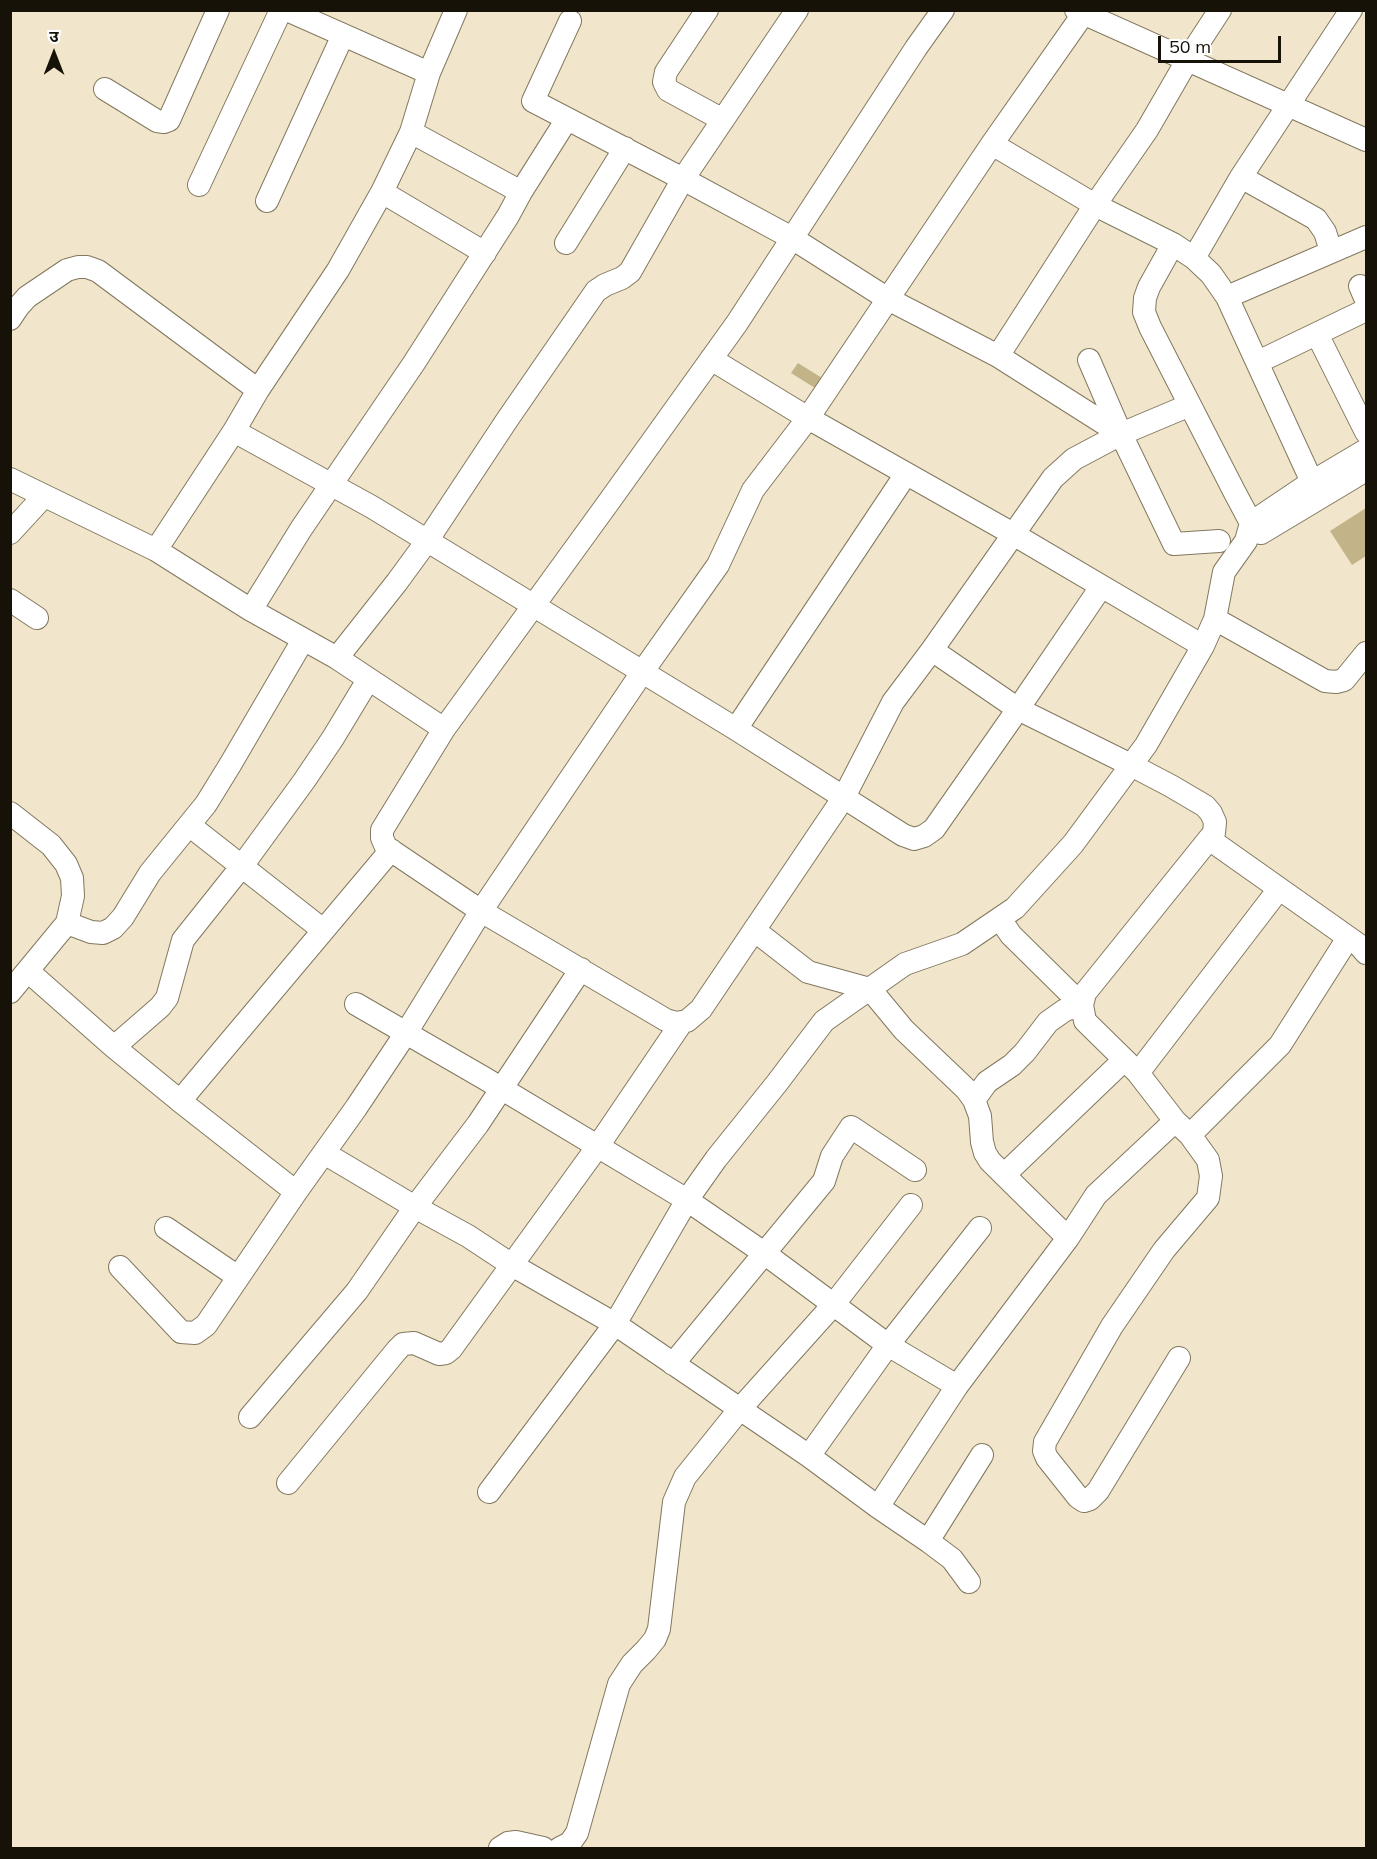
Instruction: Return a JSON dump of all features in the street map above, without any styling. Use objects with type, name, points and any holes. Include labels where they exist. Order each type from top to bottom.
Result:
[{"type":"street","points":[[105,89],[157,121],[169,120],[218,10]]},
{"type":"street","points":[[199,185],[281,10]]},
{"type":"street","points":[[287,10],[429,73]]},
{"type":"street","points":[[156,550],[338,270],[382,192],[411,132],[429,73],[456,10]]},
{"type":"street","points":[[707,10],[666,72],[664,81],[668,90],[723,120]]},
{"type":"street","points":[[337,658],[427,541],[596,291],[630,272],[683,179],[797,10]]},
{"type":"street","points":[[943,10],[711,358],[444,729],[382,830],[382,838],[386,847],[481,911],[666,1020],[676,1023],[687,1021],[701,1009],[844,797],[893,702],[932,651],[1053,478],[1074,459],[1121,434],[1190,405]]},
{"type":"street","points":[[998,356],[1095,205],[1147,130],[1188,59],[1220,10]]},
{"type":"street","points":[[1194,258],[1241,177],[1351,10]]},
{"type":"street","points":[[120,1267],[181,1332],[195,1333],[206,1325],[406,1033],[481,911],[643,671],[718,565],[753,490],[808,418],[1082,12],[1366,140]]},
{"type":"street","points":[[570,21],[533,101],[792,238],[888,299],[998,356],[1121,434]]},
{"type":"street","points":[[267,201],[343,35]]},
{"type":"street","points":[[251,610],[301,529],[414,363],[485,253],[567,118]]},
{"type":"street","points":[[411,132],[521,192]]},
{"type":"street","points":[[992,144],[1095,205],[1173,244],[1212,274],[1227,297],[1312,482]]},
{"type":"street","points":[[566,243],[625,148]]},
{"type":"street","points":[[1241,177],[1316,219],[1325,232],[1331,251]]},
{"type":"street","points":[[382,192],[485,253]]},
{"type":"street","points":[[1227,297],[1366,237]]},
{"type":"street","points":[[1173,244],[1149,287],[1144,312],[1253,532]]},
{"type":"street","points":[[10,319],[27,297],[52,280],[67,270],[87,267],[98,271],[258,390]]},
{"type":"street","points":[[1258,362],[1366,310]]},
{"type":"street","points":[[1317,334],[1366,432]]},
{"type":"street","points":[[711,358],[808,418],[1013,534],[1203,646]]},
{"type":"street","points":[[1089,360],[1121,434],[1174,544],[1219,541]]},
{"type":"street","points":[[234,431],[427,541],[643,671],[903,835],[914,838],[924,836],[934,829],[1101,586]]},
{"type":"street","points":[[1297,502],[1312,482],[1366,450]]},
{"type":"street","points":[[489,1492],[615,1324],[687,1200],[716,1159],[824,1021],[905,964],[962,944],[1015,908],[1073,844],[1146,745],[1203,646],[1215,619],[1224,572],[1253,532],[1297,502],[1366,470]]},
{"type":"street","points":[[736,729],[906,474]]},
{"type":"street","points":[[10,479],[156,550],[251,610],[337,658],[444,729]]},
{"type":"street","points":[[10,533],[44,496]]},
{"type":"street","points":[[10,600],[37,618]]},
{"type":"street","points":[[1215,619],[1325,681],[1344,680],[1366,653]]},
{"type":"street","points":[[67,923],[91,932],[104,933],[113,928],[123,917],[150,873],[206,804],[303,640]]},
{"type":"street","points":[[932,651],[1018,709],[1131,765],[1205,806],[1215,822],[1214,832],[1209,839],[1084,993],[1082,1005],[1085,1021],[1131,1067],[1182,1128],[1208,1160],[1212,1176],[1208,1198],[1164,1251],[1112,1326],[1045,1442],[1044,1451],[1047,1458],[1078,1497],[1084,1501],[1090,1499],[1098,1491],[1179,1358]]},
{"type":"street","points":[[114,1047],[160,1008],[167,998],[183,940],[242,866],[304,781],[368,680]]},
{"type":"street","points":[[10,813],[51,845],[66,864],[72,878],[73,896],[67,923],[10,993]]},
{"type":"street","points":[[189,825],[323,930]]},
{"type":"street","points":[[878,1507],[957,1386],[1068,1238],[1096,1195],[1182,1128],[1280,1045],[1360,944],[1209,839]]},
{"type":"street","points":[[180,1101],[391,850]]},
{"type":"street","points":[[1004,1175],[1131,1067],[1279,889]]},
{"type":"street","points":[[1000,918],[1011,934],[1082,1005]]},
{"type":"street","points":[[754,930],[808,972],[870,989],[904,1030],[975,1100],[980,1116],[985,1153],[1068,1238]]},
{"type":"street","points":[[249,1417],[343,1309],[478,1125],[581,969]]},
{"type":"street","points":[[29,972],[114,1047],[296,1192]]},
{"type":"street","points":[[356,1004],[687,1200],[764,1253],[888,1346],[957,1386]]},
{"type":"street","points":[[975,1100],[987,1082],[1012,1065],[1025,1052],[1048,1022],[1065,1010],[1082,1005]]},
{"type":"street","points":[[288,1483],[403,1344],[414,1343],[439,1354],[451,1349],[598,1146],[682,1022]]},
{"type":"street","points":[[673,1364],[824,1180],[832,1156],[851,1127],[915,1170]]},
{"type":"street","points":[[324,1153],[615,1324],[809,1456],[928,1541],[952,1559],[969,1582]]},
{"type":"street","points":[[560,1848],[570,1843],[577,1833],[619,1684],[632,1664],[655,1639],[674,1502],[678,1490],[693,1465],[834,1304],[912,1205]]},
{"type":"street","points":[[166,1228],[238,1277]]},
{"type":"street","points":[[809,1456],[888,1346],[980,1228]]},
{"type":"street","points":[[928,1541],[982,1455]]},
{"type":"street","points":[[501,1848],[508,1843],[516,1842],[543,1848]]},
{"type":"building","points":[[798,363],[822,378],[815,388],[791,373]]},
{"type":"building","points":[[1366,508],[1366,556],[1352,565],[1330,531]]}]
